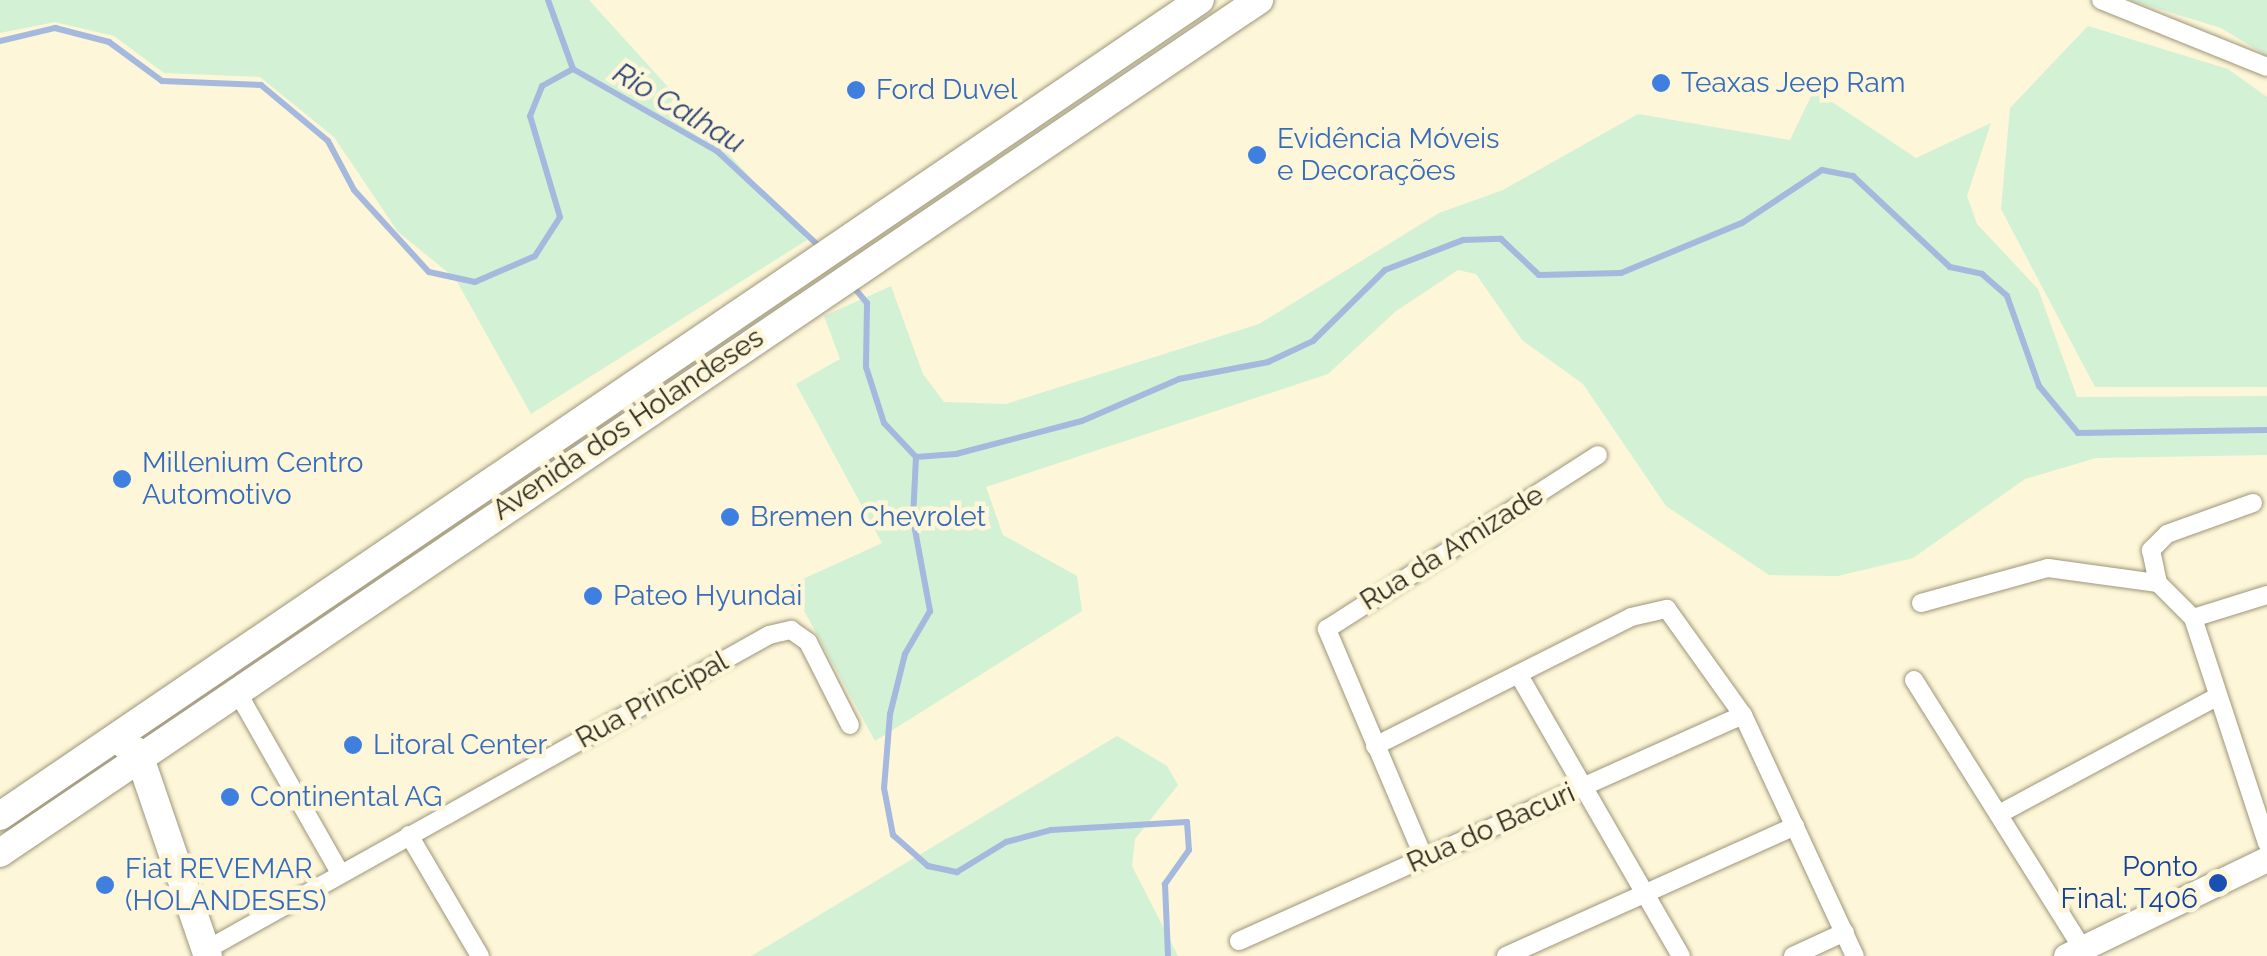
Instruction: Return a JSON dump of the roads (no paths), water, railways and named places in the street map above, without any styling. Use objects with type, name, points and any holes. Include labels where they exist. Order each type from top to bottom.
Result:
[{"type":"main road","name":"Avenida dos Holandeses","points":[[0,816],[1200,0]]},
{"type":"main road","name":"Avenida dos Holandeses","points":[[0,854],[138,752],[1259,0]]},
{"type":"main road","points":[[111,738],[138,752],[207,953]]},
{"type":"street","points":[[2101,0],[2267,66]]},
{"type":"street","name":"Rua da Amizade","points":[[1375,746],[1329,652],[1327,629],[1598,455]]},
{"type":"street","points":[[2253,502],[2154,543],[2158,582],[2193,618],[2267,843]]},
{"type":"street","points":[[1921,603],[2048,568],[2158,582]]},
{"type":"street","points":[[2193,618],[2267,595]]},
{"type":"street","points":[[1424,858],[1375,746],[1631,617],[1667,609],[1743,716],[1855,956]]},
{"type":"street","name":"Rua Principal","points":[[207,953],[340,873],[782,630],[808,642],[850,725]]},
{"type":"street","points":[[1520,676],[1580,789],[1681,956]]},
{"type":"street","points":[[1914,680],[2001,813],[2074,952],[2267,859]]},
{"type":"street","points":[[234,688],[340,873]]},
{"type":"street","points":[[2001,813],[2216,697]]},
{"type":"street","name":"Rua do Bacuri","points":[[1239,941],[1743,716]]},
{"type":"street","points":[[1506,956],[1795,826]]},
{"type":"street","points":[[409,835],[480,956]]},
{"type":"street","points":[[1792,956],[1845,932]]},
{"type":"waterway","name":"Rio Calhau","points":[[548,0],[573,69],[717,151],[821,248]]},
{"type":"waterway","points":[[0,41],[55,28],[109,42],[162,81],[261,85],[328,141],[354,190],[429,272],[475,282],[535,256],[560,217],[530,116],[542,86],[573,69]]},
{"type":"waterway","points":[[851,284],[867,303],[866,367],[884,423],[916,457],[956,454],[1082,421],[1179,379],[1268,362],[1313,341],[1385,270],[1463,240],[1501,239],[1539,275],[1621,273],[1742,223],[1822,170],[1853,176],[1950,267],[1982,274],[2007,296],[2039,386],[2078,433],[2267,430]]},
{"type":"waterway","points":[[916,457],[913,519],[930,611],[905,654],[890,714],[884,788],[893,835],[928,866],[957,872],[1006,842],[1051,830],[1187,822],[1189,850],[1165,884],[1168,956]]},
{"type":"place","name":"Teaxas Jeep Ram","points":[[1661,83]]},
{"type":"place","name":"Ford Duvel","points":[[856,90]]},
{"type":"place","name":"Evidência Móveis e Decorações","points":[[1257,155]]},
{"type":"place","name":"Millenium Centro Automotivo","points":[[122,479]]},
{"type":"place","name":"Bremen Chevrolet","points":[[730,517]]},
{"type":"place","name":"Pateo Hyundai","points":[[593,596]]},
{"type":"place","name":"Litoral Center","points":[[353,745]]},
{"type":"place","name":"Continental AG","points":[[230,797]]},
{"type":"place","name":"Ponto Final: T406","points":[[2218,883]]},
{"type":"place","name":"Fiat REVEMAR (HOLANDESES)","points":[[105,885]]}]
